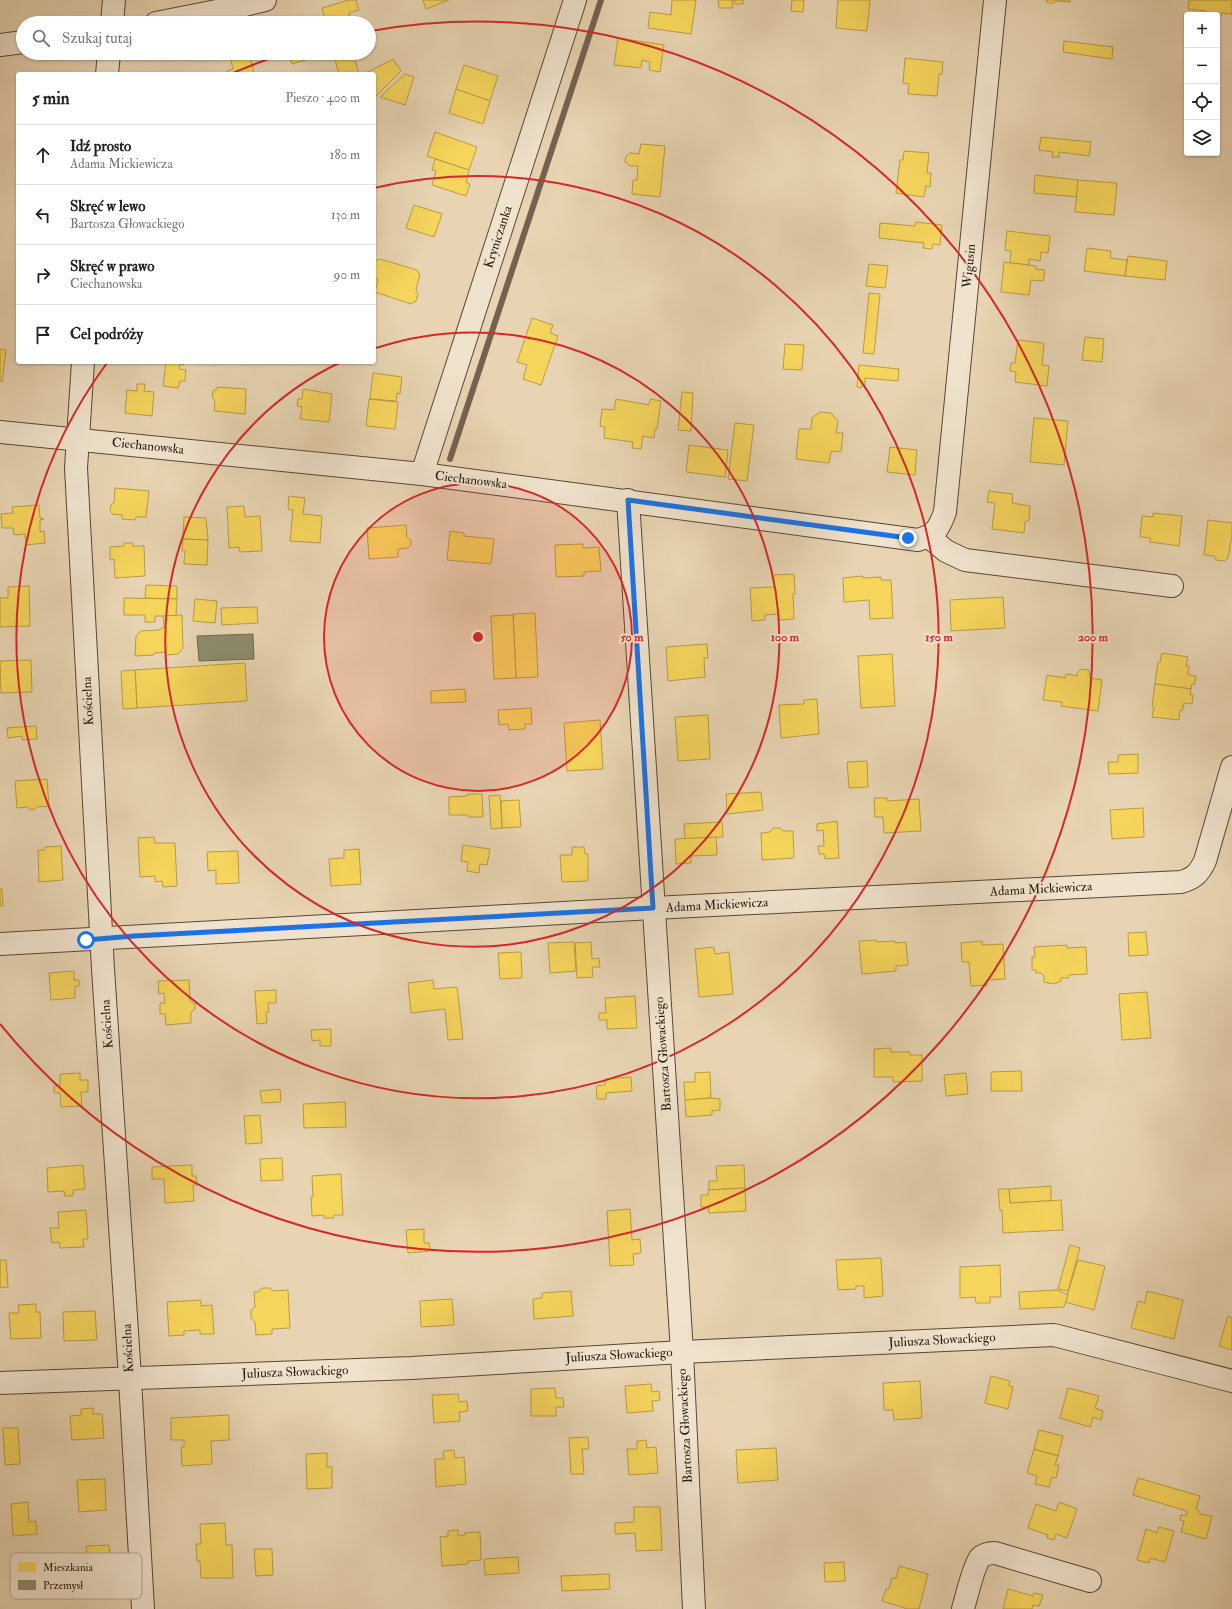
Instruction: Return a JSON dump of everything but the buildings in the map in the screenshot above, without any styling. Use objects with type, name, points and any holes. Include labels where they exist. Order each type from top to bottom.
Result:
[{"type":"street","points":[[113,16],[114,0]]},
{"type":"street","points":[[191,16],[264,0]]},
{"type":"street","name":"Kryniczanka","points":[[422,474],[575,0]]},
{"type":"street","name":"Wigusin","points":[[933,533],[945,512],[995,0]]},
{"type":"street","points":[[0,45],[16,43]]},
{"type":"street","points":[[107,72],[108,60]]},
{"type":"street","name":"Kościelna","points":[[83,364],[76,468],[101,938],[130,1378],[140,1553]]},
{"type":"street","name":"Ciechanowska","points":[[0,432],[422,474],[628,500],[918,540],[933,533]]},
{"type":"street","name":"Bartosza Głowackiego","points":[[628,500],[682,1352],[694,1609]]},
{"type":"street","points":[[933,533],[946,551],[965,560],[1172,586]]},
{"type":"street","name":"Adama Mickiewicza","points":[[0,944],[653,908],[1181,882],[1192,879],[1200,870],[1205,861],[1232,767]]},
{"type":"street","name":"Juliusza Słowackiego","points":[[0,1383],[412,1368],[682,1352],[1054,1335],[1232,1381]]},
{"type":"street","points":[[963,1609],[978,1561],[984,1555],[989,1553],[994,1553],[1090,1581]]},
{"type":"street","name":"Kościelna","points":[[142,1591],[143,1609]]},
{"type":"waterway","points":[[450,459],[601,0]]},
{"type":"route","points":[[86,940],[134,936],[653,908],[628,500],[908,538]]}]
